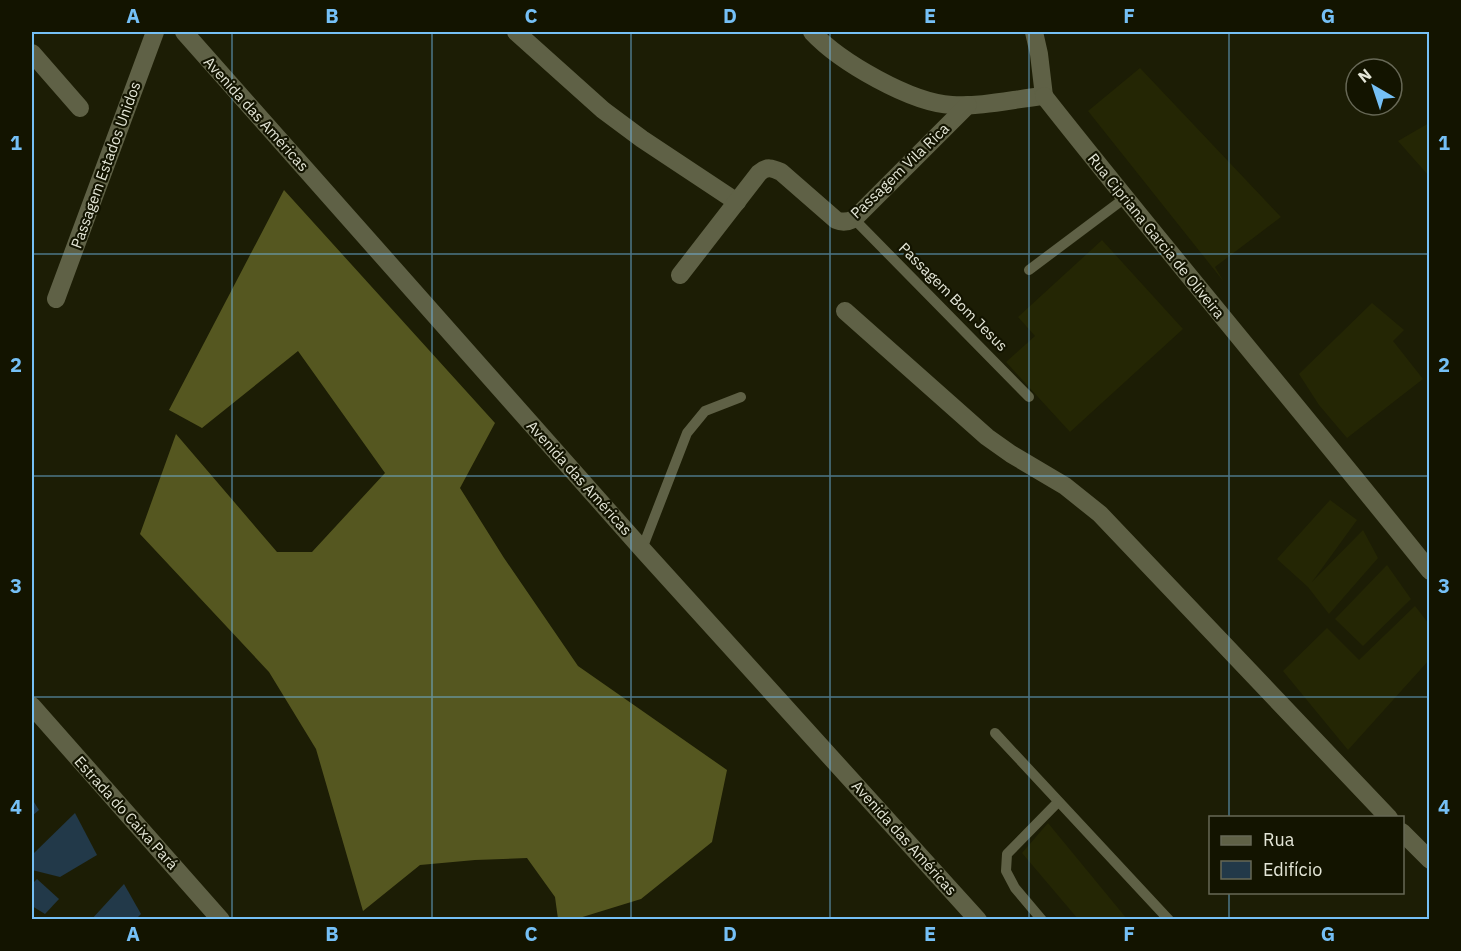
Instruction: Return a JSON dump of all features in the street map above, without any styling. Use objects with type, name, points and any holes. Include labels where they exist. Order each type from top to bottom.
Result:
[{"type":"street","name":"Passagem Estados Unidos","points":[[56,299],[155,32]]},
{"type":"street","name":"Avenida das Américas","points":[[184,32],[642,549],[978,920]]},
{"type":"street","points":[[516,32],[603,110],[642,140],[737,202]]},
{"type":"street","points":[[812,32],[849,62],[886,84],[951,106],[1044,96],[1034,32]]},
{"type":"street","points":[[32,53],[80,108]]},
{"type":"street","name":"Rua Cipriana Garcia de Oliveira","points":[[1044,96],[1430,571]]},
{"type":"street","name":"Passagem Vila Rica","points":[[680,275],[759,173],[765,169],[771,168],[781,172],[836,220],[842,222],[855,219],[968,105]]},
{"type":"street","points":[[845,310],[987,437],[1065,486],[1100,514],[1387,816]]},
{"type":"street","name":"Estrada do Caixa Pará","points":[[32,706],[221,920]]},
{"type":"street","points":[[1404,834],[1430,860]]},
{"type":"lane","points":[[1029,270],[1125,198]]},
{"type":"lane","name":"Passagem Bom Jesus","points":[[855,219],[1029,397]]},
{"type":"lane","points":[[642,549],[687,433],[705,411],[741,397]]},
{"type":"lane","points":[[994,733],[1169,920]]},
{"type":"lane","points":[[1042,920],[1015,888],[1006,871],[1007,854],[1058,802]]},
{"type":"shaded area","points":[[1140,68],[1281,217],[1215,267],[1224,282],[1088,111]]},
{"type":"shaded area","points":[[1429,123],[1429,176],[1398,141]]},
{"type":"shaded area","points":[[284,190],[495,423],[460,488],[504,558],[578,666],[727,770],[712,842],[641,899],[576,919],[558,919],[555,897],[527,858],[475,860],[420,865],[363,911],[316,749],[269,672],[140,534],[176,434],[277,552],[312,552],[385,473],[298,351],[202,428],[169,410]]},
{"type":"shaded area","points":[[1102,240],[1183,329],[1070,432],[1006,362],[1035,336],[1018,317]]},
{"type":"shaded area","points":[[1372,303],[1404,330],[1393,341],[1423,379],[1347,438],[1319,405],[1299,374]]},
{"type":"shaded area","points":[[1330,500],[1357,520],[1312,582],[1363,530],[1378,558],[1329,614],[1308,587],[1277,559]]},
{"type":"shaded area","points":[[1387,565],[1411,599],[1363,646],[1335,619]]},
{"type":"shaded area","points":[[1415,606],[1429,624],[1429,660],[1348,750],[1283,671],[1327,628],[1359,660]]},
{"type":"shaded area","points":[[1048,823],[1127,919],[1078,919],[1022,853]]},
{"type":"building","points":[[32,799],[39,810],[32,816]]},
{"type":"building","points":[[75,813],[97,855],[60,877],[32,870],[32,855]]},
{"type":"building","points":[[37,879],[59,899],[45,914],[32,906],[32,884]]},
{"type":"building","points":[[124,884],[141,914],[135,920],[91,920]]}]
